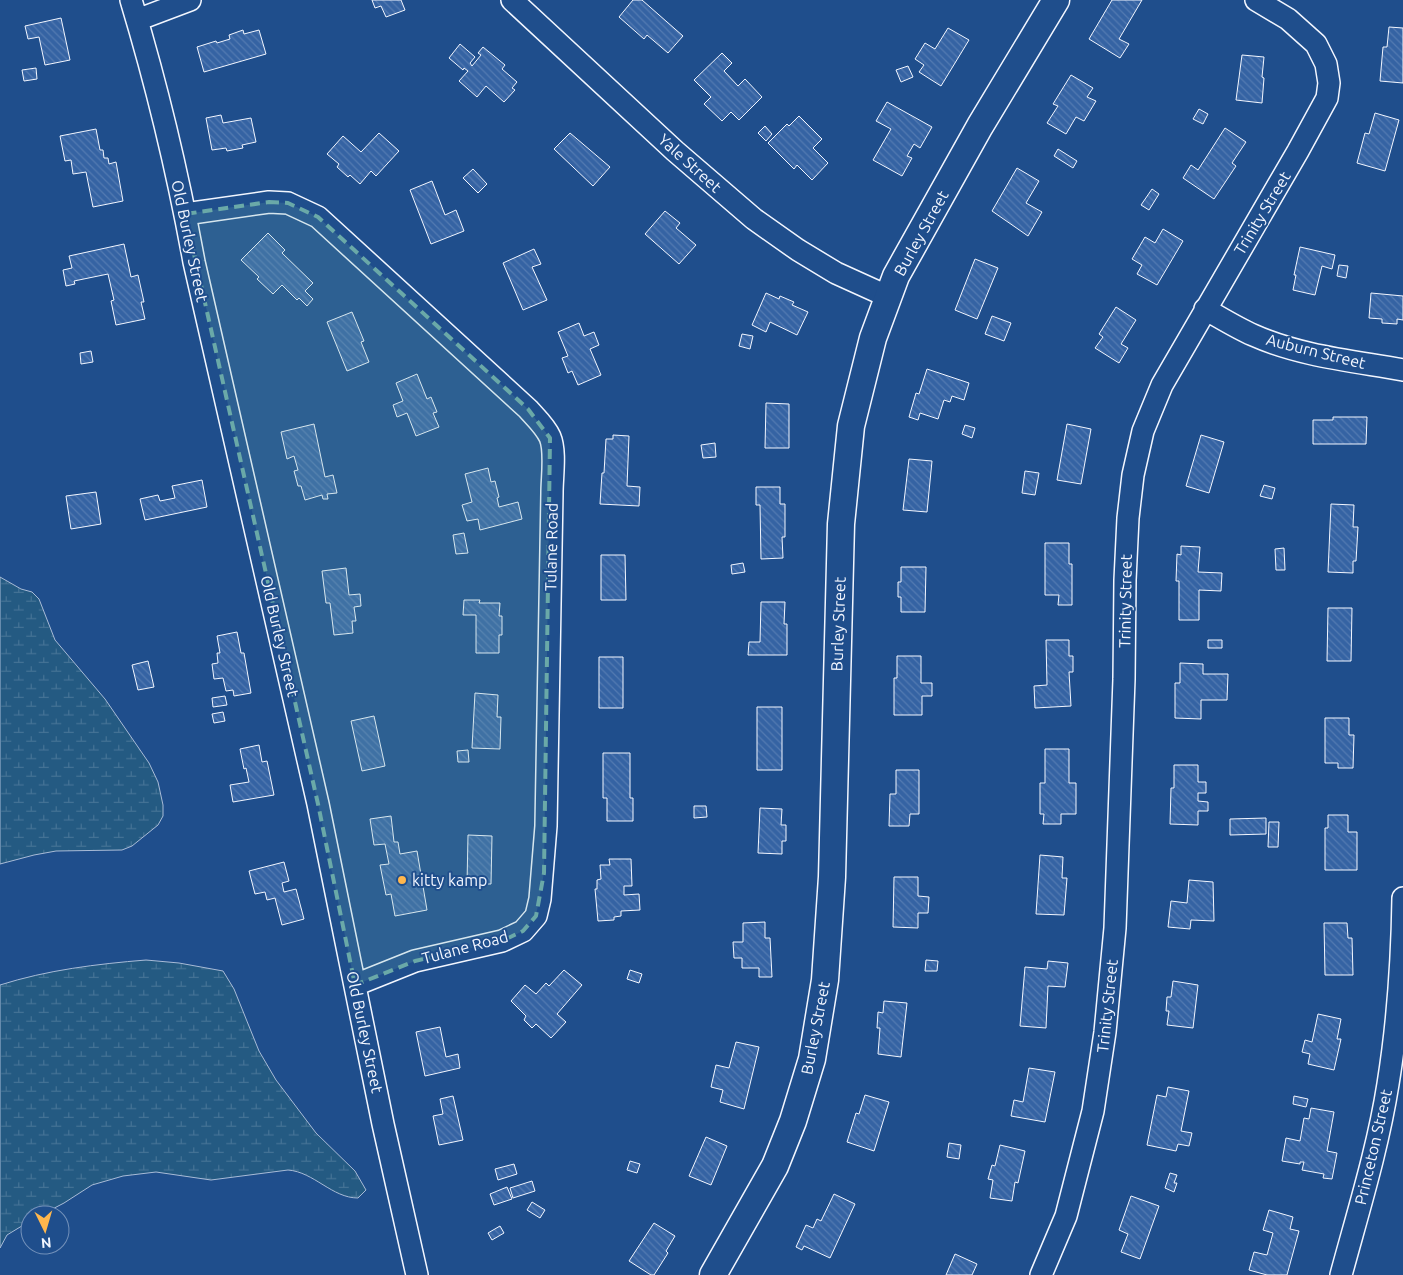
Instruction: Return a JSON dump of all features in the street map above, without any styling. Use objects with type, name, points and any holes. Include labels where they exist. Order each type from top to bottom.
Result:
[{"type":"main road","name":"Burley Street","points":[[713,1275],[775,1166],[793,1122],[812,1059],[825,980],[831,896],[841,524],[851,426],[873,338],[896,276],[925,222],[1056,0]]},
{"type":"street","points":[[134,10],[190,0]]},
{"type":"street","name":"Yale Street","points":[[512,0],[676,151],[754,219],[798,250],[836,273],[888,297]]},
{"type":"street","name":"Trinity Street","points":[[1041,1275],[1066,1216],[1093,1112],[1106,1032],[1115,928],[1128,518],[1133,475],[1143,431],[1162,385],[1298,152],[1327,98],[1329,82],[1326,64],[1316,44],[1288,20],[1256,0]]},
{"type":"street","name":"Old Burley Street","points":[[134,10],[151,65],[185,214],[196,272],[318,804],[383,1124],[417,1275]]},
{"type":"street","name":"Tulane Road","points":[[185,214],[269,202],[288,203],[318,217],[528,409],[550,438],[553,458],[546,826],[544,873],[536,916],[523,930],[502,941],[415,960],[355,984]]},
{"type":"street","name":"Auburn Street","points":[[1205,309],[1252,335],[1288,348],[1403,370]]},
{"type":"street","name":"Princeton Street","points":[[1341,1275],[1374,1154],[1388,1085],[1398,1012],[1403,898]]},
{"type":"highlighted area","points":[[269,202],[288,203],[318,217],[528,409],[550,438],[544,873],[536,916],[523,931],[502,941],[415,961],[355,985],[318,804],[185,214]]},
{"type":"green space","points":[[0,577],[21,589],[32,592],[39,599],[55,640],[105,699],[149,763],[158,782],[163,805],[163,816],[158,825],[132,846],[122,850],[56,851],[0,864]]},
{"type":"green space","points":[[146,960],[179,963],[223,971],[234,989],[259,1051],[276,1080],[316,1133],[355,1171],[366,1190],[358,1198],[349,1197],[331,1190],[306,1175],[288,1170],[211,1180],[156,1172],[123,1176],[92,1185],[60,1205],[20,1205],[20,1227],[7,1235],[0,1248],[0,985],[36,975],[109,963]]},
{"type":"building","points":[[372,0],[401,0],[405,10],[386,17],[381,6],[375,8]]},
{"type":"building","points":[[633,0],[642,0],[683,36],[668,53],[647,35],[644,39],[619,17]]},
{"type":"building","points":[[1112,0],[1142,0],[1119,39],[1129,44],[1120,58],[1089,39]]},
{"type":"building","points":[[61,18],[70,60],[45,65],[39,37],[28,39],[25,26]]},
{"type":"building","points":[[1389,27],[1403,28],[1403,83],[1380,81],[1383,47],[1387,47]]},
{"type":"building","points":[[948,28],[969,40],[941,86],[919,72],[924,65],[915,59],[925,43],[935,49]]},
{"type":"building","points":[[243,30],[244,34],[259,30],[266,54],[204,72],[197,47],[230,39],[229,35]]},
{"type":"building","points":[[460,44],[475,57],[470,63],[472,66],[481,55],[478,53],[483,47],[505,65],[502,69],[517,82],[512,88],[515,90],[504,102],[486,86],[477,97],[459,81],[468,71],[464,68],[463,70],[449,58]]},
{"type":"building","points":[[722,53],[732,63],[724,71],[738,86],[745,79],[762,97],[739,120],[731,112],[722,121],[704,104],[711,97],[694,80]]},
{"type":"building","points":[[1242,55],[1264,57],[1262,103],[1236,100]]},
{"type":"building","points":[[908,66],[913,77],[901,82],[896,70]]},
{"type":"building","points":[[36,68],[37,79],[24,81],[22,70]]},
{"type":"building","points":[[1071,75],[1093,88],[1087,97],[1096,101],[1084,121],[1076,117],[1066,134],[1047,123],[1058,106],[1053,104]]},
{"type":"building","points":[[887,102],[932,127],[920,148],[914,144],[907,156],[912,158],[902,176],[873,160],[891,129],[876,121]]},
{"type":"building","points":[[1199,109],[1208,114],[1203,124],[1193,119]]},
{"type":"building","points":[[1375,113],[1399,120],[1385,171],[1357,163],[1365,133],[1369,134]]},
{"type":"building","points":[[221,115],[223,123],[251,118],[256,142],[242,145],[243,148],[227,151],[226,148],[212,150],[206,118]]},
{"type":"building","points":[[799,116],[822,139],[813,148],[828,163],[812,180],[797,165],[794,169],[768,143],[787,124],[789,126]]},
{"type":"building","points":[[765,126],[772,134],[766,141],[758,133]]},
{"type":"building","points":[[1225,128],[1246,142],[1232,163],[1236,166],[1214,199],[1183,178],[1191,165],[1198,170]]},
{"type":"building","points":[[96,129],[100,150],[103,150],[104,158],[108,158],[109,164],[116,162],[123,201],[93,207],[86,172],[73,174],[71,160],[65,161],[60,136]]},
{"type":"building","points":[[379,133],[399,151],[376,176],[371,171],[360,184],[350,175],[348,177],[337,167],[339,164],[327,154],[343,136],[361,152]]},
{"type":"building","points":[[570,133],[610,167],[593,186],[554,149]]},
{"type":"building","points":[[1058,149],[1077,161],[1073,168],[1054,156]]},
{"type":"building","points":[[1017,168],[1039,181],[1026,203],[1042,212],[1028,236],[992,211]]},
{"type":"building","points":[[473,169],[487,184],[478,193],[463,178]]},
{"type":"building","points":[[432,181],[445,215],[456,210],[464,231],[431,244],[410,190]]},
{"type":"building","points":[[1152,189],[1159,194],[1149,210],[1141,205]]},
{"type":"building","points":[[665,211],[680,223],[676,228],[696,245],[679,264],[645,234]]},
{"type":"building","points":[[1163,229],[1183,241],[1157,285],[1137,274],[1142,265],[1132,259],[1145,237],[1155,243]]},
{"type":"building","points":[[268,233],[285,250],[282,253],[313,283],[305,291],[313,299],[307,306],[299,298],[297,300],[282,285],[273,294],[241,260]]},
{"type":"building","points":[[124,244],[131,277],[138,275],[144,302],[141,302],[145,319],[116,325],[111,301],[114,300],[108,274],[74,281],[75,284],[66,286],[63,270],[72,268],[69,256]]},
{"type":"building","points":[[1300,247],[1335,255],[1332,269],[1322,266],[1315,295],[1293,290]]},
{"type":"building","points":[[534,249],[541,264],[532,267],[547,300],[523,310],[503,263]]},
{"type":"building","points":[[975,259],[998,268],[977,319],[955,310]]},
{"type":"building","points":[[1339,265],[1348,266],[1346,278],[1337,276]]},
{"type":"building","points":[[766,293],[779,299],[780,296],[794,302],[792,305],[808,312],[797,335],[770,322],[766,332],[752,325]]},
{"type":"building","points":[[1371,293],[1403,296],[1403,320],[1397,319],[1397,324],[1382,323],[1382,319],[1369,318]]},
{"type":"building","points":[[1116,307],[1136,320],[1121,344],[1128,348],[1119,363],[1095,348],[1103,337],[1099,334]]},
{"type":"building","points":[[352,312],[364,341],[361,342],[369,362],[347,371],[327,322]]},
{"type":"building","points":[[992,316],[1011,323],[1004,341],[985,334]]},
{"type":"building","points":[[579,323],[584,336],[594,332],[599,345],[590,349],[601,375],[578,385],[572,371],[568,373],[562,358],[568,356],[558,332]]},
{"type":"building","points":[[742,334],[753,336],[750,349],[739,346]]},
{"type":"building","points":[[91,351],[93,362],[81,364],[80,353]]},
{"type":"building","points":[[927,369],[969,383],[964,400],[952,396],[950,402],[944,400],[938,419],[920,413],[918,420],[909,417],[916,393],[919,394]]},
{"type":"building","points":[[417,374],[427,399],[431,397],[437,412],[433,413],[439,427],[416,436],[407,413],[397,417],[393,405],[403,401],[396,383]]},
{"type":"building","points":[[766,403],[789,404],[789,448],[765,448]]},
{"type":"building","points":[[1333,417],[1367,417],[1366,444],[1313,444],[1313,420],[1333,420]]},
{"type":"building","points":[[314,424],[325,477],[333,475],[337,493],[327,494],[328,499],[323,499],[322,495],[305,500],[301,486],[298,486],[294,471],[298,470],[294,456],[287,459],[281,432]]},
{"type":"building","points":[[1067,424],[1091,429],[1081,484],[1057,480]]},
{"type":"building","points":[[965,425],[975,428],[972,438],[962,434]]},
{"type":"building","points":[[613,435],[629,436],[627,486],[640,487],[639,506],[600,504],[606,439],[613,439]]},
{"type":"building","points":[[1201,435],[1224,442],[1209,493],[1186,486]]},
{"type":"building","points":[[715,443],[716,457],[703,458],[701,445]]},
{"type":"building","points":[[909,459],[932,461],[927,512],[903,510]]},
{"type":"building","points":[[488,468],[491,482],[495,481],[499,497],[497,498],[499,507],[518,502],[522,519],[480,530],[478,519],[467,521],[462,505],[472,502],[465,474]]},
{"type":"building","points":[[1025,471],[1039,473],[1035,495],[1022,493]]},
{"type":"building","points":[[202,480],[207,507],[145,520],[140,499],[158,495],[160,501],[175,498],[172,486]]},
{"type":"building","points":[[1264,485],[1275,488],[1272,499],[1260,496]]},
{"type":"building","points":[[756,487],[780,487],[780,504],[785,504],[785,537],[782,537],[783,558],[761,559],[760,505],[756,505]]},
{"type":"building","points":[[96,492],[101,524],[71,529],[66,496]]},
{"type":"building","points":[[1331,504],[1354,505],[1353,527],[1358,527],[1356,561],[1353,561],[1353,573],[1328,572]]},
{"type":"building","points":[[464,533],[468,553],[456,554],[453,535]]},
{"type":"building","points":[[1045,543],[1069,543],[1069,564],[1072,564],[1072,605],[1058,605],[1059,595],[1045,595]]},
{"type":"building","points":[[1181,546],[1200,547],[1198,572],[1222,573],[1221,591],[1199,590],[1199,620],[1179,620],[1179,581],[1176,581],[1177,554],[1181,555]]},
{"type":"building","points":[[1284,548],[1285,570],[1276,570],[1275,549]]},
{"type":"building","points":[[601,555],[625,555],[626,600],[601,600]]},
{"type":"building","points":[[743,563],[745,572],[732,574],[731,565]]},
{"type":"building","points":[[901,567],[926,567],[925,612],[901,612],[898,582],[901,582]]},
{"type":"building","points":[[346,568],[349,595],[360,594],[361,606],[354,607],[356,621],[352,621],[353,633],[334,635],[330,603],[326,603],[322,571]]},
{"type":"building","points":[[464,600],[480,600],[479,603],[500,603],[499,616],[502,616],[502,635],[499,635],[499,653],[476,653],[476,615],[463,615]]},
{"type":"building","points":[[761,602],[785,602],[784,624],[787,624],[787,655],[748,655],[749,642],[760,642]]},
{"type":"building","points":[[1328,608],[1352,608],[1351,661],[1327,661]]},
{"type":"building","points":[[237,632],[241,653],[244,653],[251,693],[234,696],[233,690],[226,691],[223,678],[214,679],[212,664],[218,663],[217,653],[220,653],[217,636]]},
{"type":"building","points":[[1046,640],[1069,640],[1069,656],[1073,656],[1073,672],[1069,672],[1071,706],[1035,708],[1034,686],[1047,685]]},
{"type":"building","points":[[1208,640],[1222,640],[1222,648],[1208,648]]},
{"type":"building","points":[[897,656],[921,656],[921,683],[932,683],[932,696],[922,696],[922,715],[894,715],[894,678],[897,678]]},
{"type":"building","points":[[599,657],[623,657],[623,708],[599,708]]},
{"type":"building","points":[[148,661],[154,687],[138,690],[132,665]]},
{"type":"building","points":[[1180,663],[1203,664],[1203,674],[1228,674],[1227,700],[1201,700],[1201,719],[1175,718],[1175,683],[1180,683]]},
{"type":"building","points":[[475,693],[498,695],[497,717],[501,717],[500,749],[472,748]]},
{"type":"building","points":[[225,696],[227,705],[213,707],[212,698]]},
{"type":"building","points":[[757,707],[782,707],[782,770],[757,770]]},
{"type":"building","points":[[223,712],[225,721],[214,723],[212,714]]},
{"type":"building","points":[[374,716],[385,766],[362,771],[351,721]]},
{"type":"building","points":[[1325,718],[1349,718],[1349,735],[1354,735],[1353,768],[1338,768],[1338,763],[1325,763]]},
{"type":"building","points":[[259,745],[262,762],[267,761],[274,795],[233,802],[230,785],[249,782],[240,749]]},
{"type":"building","points":[[1045,749],[1069,749],[1069,783],[1076,783],[1076,814],[1061,814],[1061,824],[1043,824],[1044,814],[1040,814],[1040,783],[1045,783]]},
{"type":"building","points":[[468,750],[469,762],[458,762],[457,751]]},
{"type":"building","points":[[603,753],[630,753],[630,798],[633,798],[633,821],[607,821],[607,798],[603,798]]},
{"type":"building","points":[[1174,765],[1198,765],[1198,782],[1206,782],[1206,793],[1198,793],[1198,801],[1208,802],[1208,811],[1198,811],[1198,825],[1170,824],[1171,788],[1174,788]]},
{"type":"building","points":[[896,770],[919,770],[919,814],[910,814],[909,826],[889,826],[890,794],[896,794]]},
{"type":"building","points":[[694,806],[706,806],[707,817],[694,818]]},
{"type":"building","points":[[760,808],[782,809],[781,825],[786,825],[786,841],[782,841],[782,854],[758,853]]},
{"type":"building","points":[[1328,815],[1348,815],[1348,832],[1357,832],[1357,870],[1325,870],[1325,828],[1328,828]]},
{"type":"building","name":"kitty kamp","points":[[391,816],[394,842],[398,842],[400,854],[417,851],[427,910],[395,916],[391,894],[386,895],[380,865],[389,864],[385,844],[374,845],[370,819]]},
{"type":"building","points":[[1266,818],[1266,834],[1230,835],[1230,819]]},
{"type":"building","points":[[1269,822],[1279,822],[1278,847],[1268,847]]},
{"type":"building","points":[[468,835],[492,836],[491,884],[467,884]]},
{"type":"building","points":[[1040,855],[1063,857],[1062,878],[1067,878],[1064,915],[1036,914]]},
{"type":"building","points":[[609,859],[631,859],[632,886],[624,886],[624,895],[639,894],[640,910],[621,911],[621,916],[614,917],[614,920],[598,921],[595,889],[597,889],[597,880],[601,879],[600,865],[610,865]]},
{"type":"building","points":[[284,862],[289,881],[282,883],[284,892],[296,889],[304,919],[282,925],[275,898],[267,900],[265,892],[255,894],[249,871]]},
{"type":"building","points":[[894,877],[918,877],[918,896],[929,897],[928,913],[918,913],[918,928],[893,927]]},
{"type":"building","points":[[1189,880],[1213,882],[1214,921],[1191,920],[1190,929],[1168,927],[1171,901],[1187,903]]},
{"type":"building","points":[[765,922],[765,938],[770,938],[772,977],[759,977],[759,968],[742,968],[742,958],[734,958],[733,942],[743,942],[743,923]]},
{"type":"building","points":[[1324,923],[1347,923],[1348,938],[1352,938],[1353,975],[1325,975]]},
{"type":"building","points":[[926,960],[938,961],[937,971],[925,971]]},
{"type":"building","points":[[1048,961],[1068,963],[1065,987],[1048,986],[1046,1028],[1020,1026],[1025,967],[1047,969]]},
{"type":"building","points":[[564,970],[582,985],[557,1014],[566,1022],[551,1038],[536,1024],[532,1028],[524,1020],[526,1016],[511,1001],[525,985],[536,994],[546,983],[549,986]]},
{"type":"building","points":[[630,970],[642,974],[639,983],[627,979]]},
{"type":"building","points":[[1173,981],[1198,985],[1193,1028],[1167,1025],[1169,1011],[1166,1011],[1167,997],[1171,997]]},
{"type":"building","points":[[884,1001],[907,1003],[901,1057],[878,1054],[880,1028],[877,1028],[878,1012],[883,1013]]},
{"type":"building","points":[[1318,1014],[1341,1019],[1337,1039],[1341,1039],[1334,1070],[1308,1064],[1310,1054],[1302,1052],[1305,1040],[1312,1042]]},
{"type":"building","points":[[440,1027],[446,1057],[458,1054],[460,1068],[425,1076],[416,1032]]},
{"type":"building","points":[[736,1042],[759,1047],[744,1109],[720,1102],[723,1090],[711,1087],[716,1065],[729,1068]]},
{"type":"building","points":[[1029,1068],[1055,1072],[1045,1122],[1011,1116],[1014,1100],[1023,1102]]},
{"type":"building","points":[[1168,1087],[1189,1091],[1181,1131],[1192,1133],[1189,1146],[1178,1144],[1176,1151],[1147,1145],[1157,1095],[1166,1097]]},
{"type":"building","points":[[865,1095],[889,1102],[874,1151],[847,1142],[856,1113],[859,1114]]},
{"type":"building","points":[[453,1096],[463,1140],[439,1145],[433,1116],[443,1114],[440,1099]]},
{"type":"building","points":[[1294,1096],[1308,1099],[1306,1107],[1293,1104]]},
{"type":"building","points":[[1311,1108],[1334,1112],[1327,1151],[1337,1153],[1332,1179],[1323,1178],[1324,1174],[1302,1170],[1304,1162],[1300,1162],[1300,1164],[1282,1161],[1286,1138],[1300,1141],[1304,1118],[1309,1119]]},
{"type":"building","points":[[706,1137],[727,1146],[711,1185],[689,1176]]},
{"type":"building","points":[[949,1143],[961,1145],[959,1159],[947,1157]]},
{"type":"building","points":[[1000,1145],[1025,1151],[1018,1183],[1015,1182],[1012,1201],[990,1198],[993,1180],[988,1179],[992,1165],[995,1166]]},
{"type":"building","points":[[630,1161],[640,1164],[637,1173],[627,1170]]},
{"type":"building","points":[[514,1164],[517,1174],[498,1180],[495,1169]]},
{"type":"building","points":[[1170,1173],[1177,1175],[1174,1183],[1177,1183],[1174,1192],[1165,1188]]},
{"type":"building","points":[[532,1181],[535,1191],[513,1198],[510,1188]]},
{"type":"building","points":[[507,1187],[512,1199],[494,1205],[490,1194]]},
{"type":"building","points":[[834,1194],[855,1204],[830,1258],[804,1246],[802,1250],[796,1247],[806,1225],[813,1228],[817,1219],[821,1221]]},
{"type":"building","points":[[1131,1196],[1159,1206],[1140,1259],[1121,1252],[1128,1234],[1119,1230]]},
{"type":"building","points":[[532,1202],[545,1210],[540,1218],[527,1210]]},
{"type":"building","points":[[1269,1210],[1293,1217],[1290,1229],[1299,1231],[1287,1275],[1267,1275],[1249,1270],[1254,1252],[1267,1255],[1273,1233],[1263,1230]]},
{"type":"building","points":[[654,1223],[675,1236],[666,1251],[668,1253],[654,1275],[651,1275],[629,1261]]},
{"type":"building","points":[[500,1226],[504,1233],[492,1240],[488,1233]]},
{"type":"building","points":[[955,1254],[977,1264],[972,1275],[946,1275]]},
{"type":"place","name":"kitty kamp","points":[[402,880]]}]
